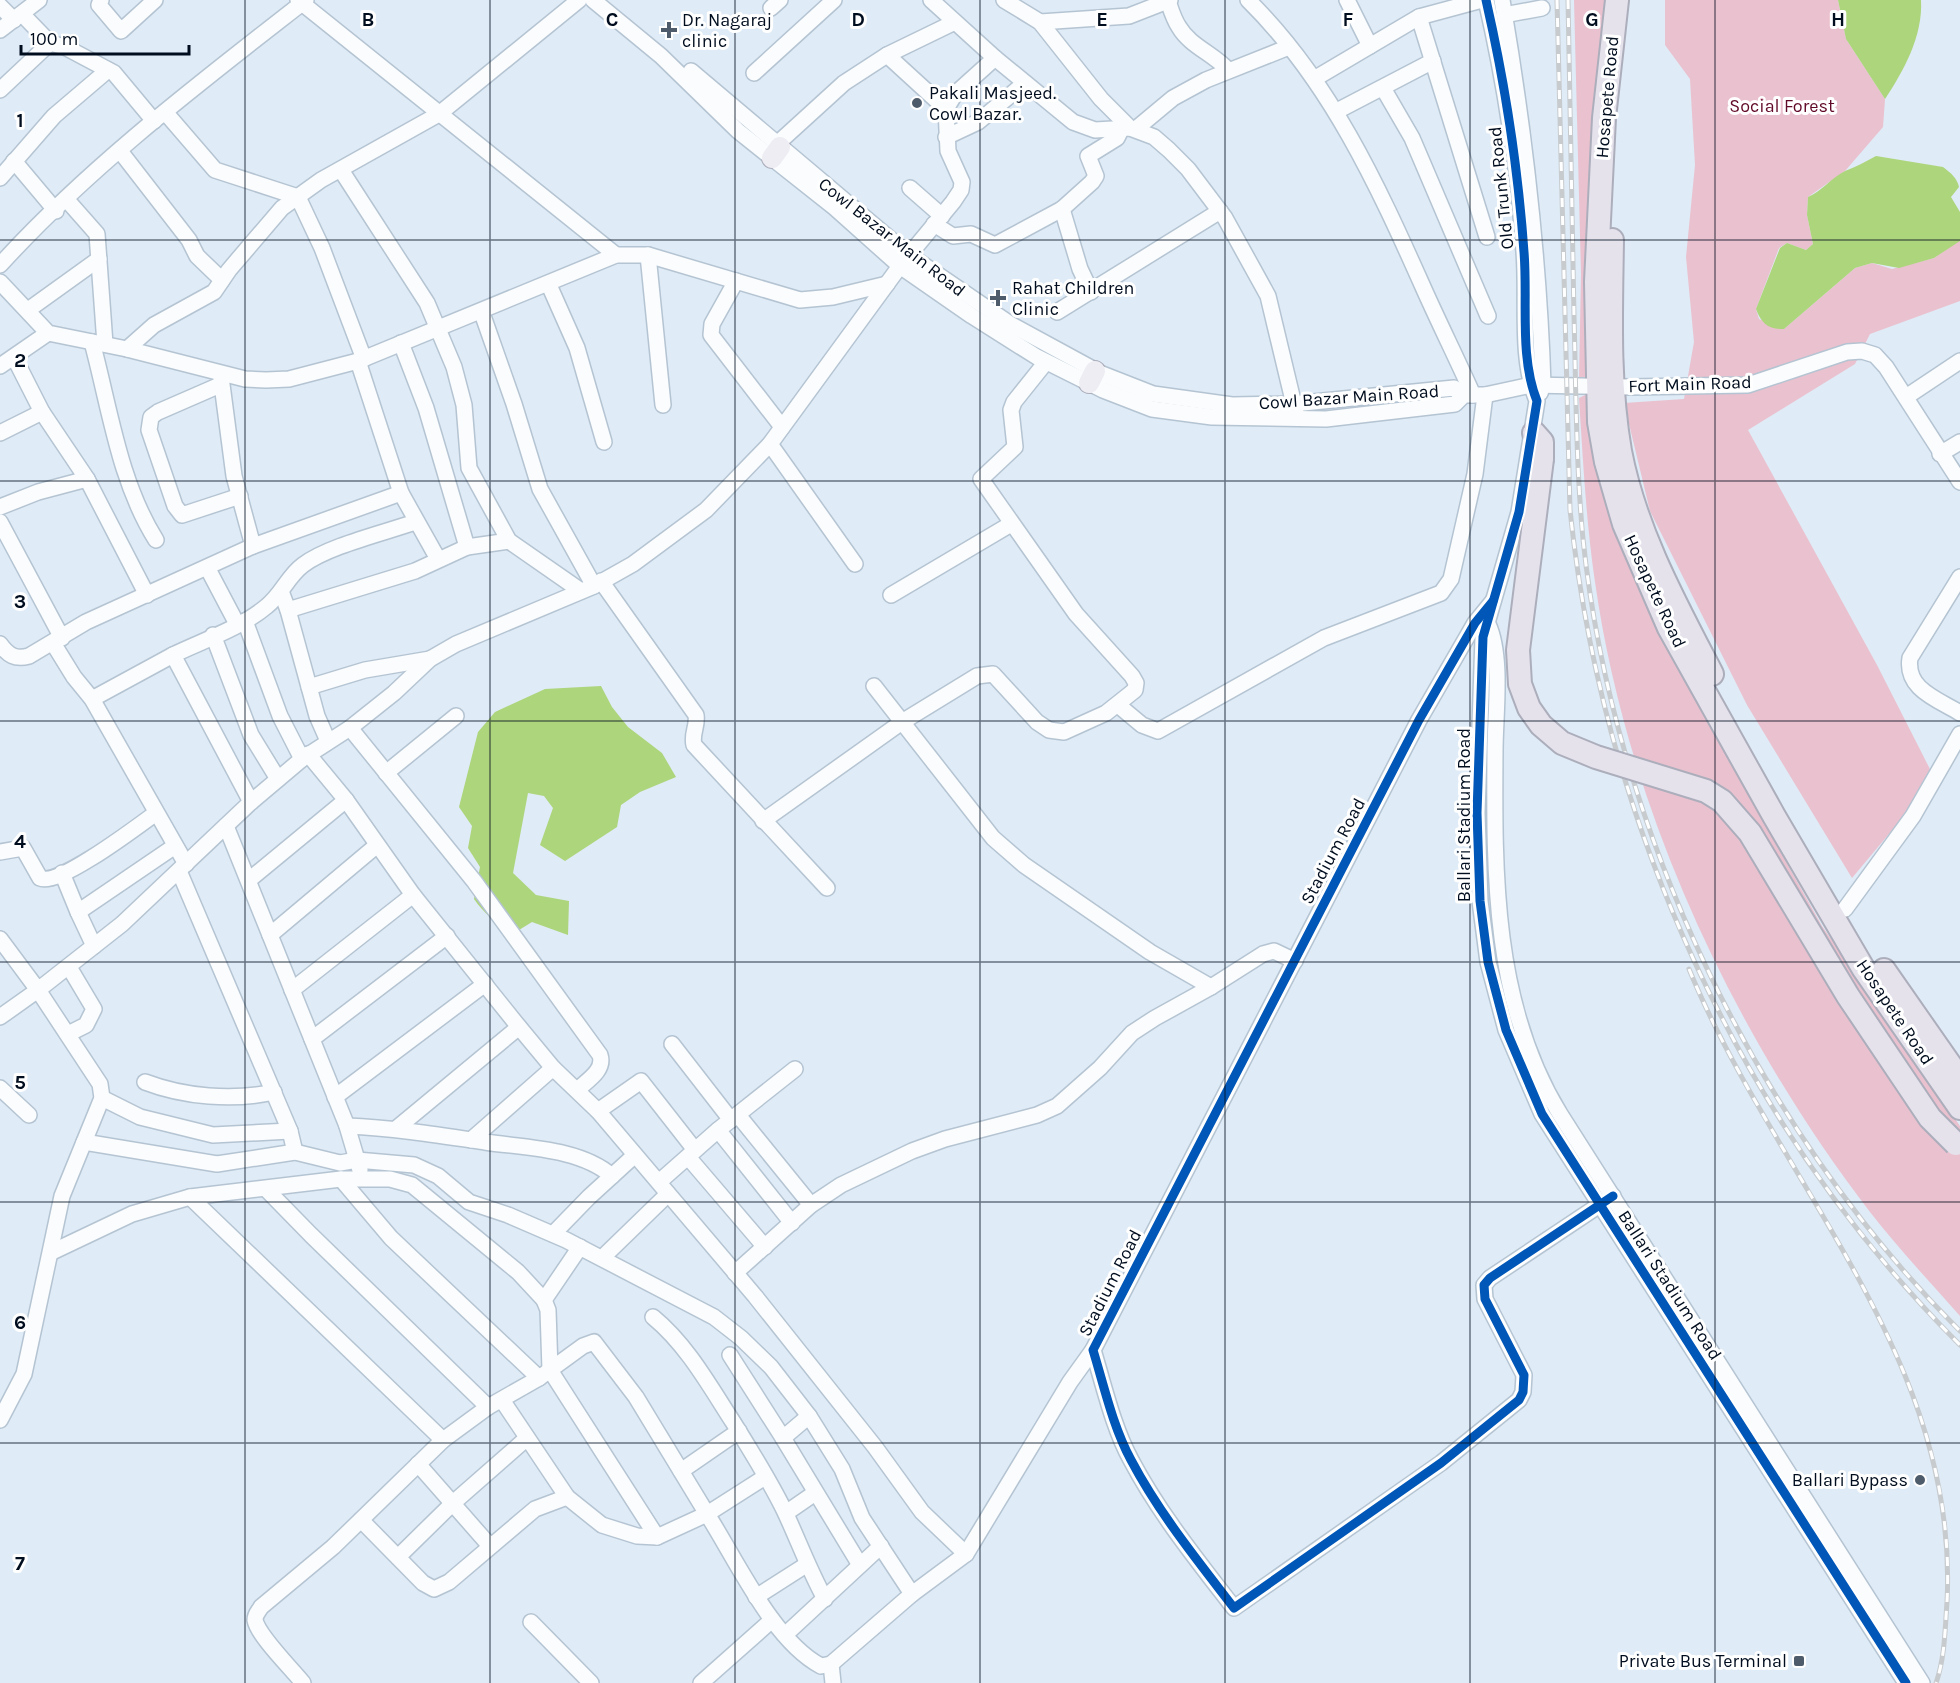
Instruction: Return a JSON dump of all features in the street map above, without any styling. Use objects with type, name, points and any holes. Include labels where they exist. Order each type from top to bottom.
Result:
[{"type":"highway","name":"Hosapete Road","points":[[1617,0],[1599,199],[1596,282],[1605,386],[1640,523],[1673,599],[1736,720],[1876,959],[1960,1079]]},
{"type":"highway","name":"Hosapete Road","points":[[1633,0],[1619,120],[1605,386],[1599,422],[1606,462],[1621,514],[1669,628],[1774,816],[1863,968],[1960,1108]]},
{"type":"highway","points":[[1534,433],[1542,442],[1542,459],[1518,650],[1520,684],[1529,708],[1541,724],[1562,743],[1596,757],[1706,791],[1722,801],[1750,833],[1848,996],[1930,1118],[1958,1145]]},
{"type":"street","points":[[0,30],[39,0]]},
{"type":"street","points":[[101,0],[99,5],[121,31],[155,0]]},
{"type":"street","points":[[127,349],[154,325],[214,292],[282,208],[341,170],[440,114],[579,0]]},
{"type":"street","points":[[593,0],[661,56],[738,130],[776,150],[844,83],[887,55],[955,22]]},
{"type":"street","name":"Cowl Bazar Main Road","points":[[609,0],[776,150],[905,260],[1092,377],[1153,394],[1193,402],[1232,405],[1293,404],[1454,388],[1474,395]]},
{"type":"street","points":[[754,73],[834,0]]},
{"type":"street","points":[[931,0],[995,58],[1083,127],[1095,130],[1130,128],[1154,136],[1188,169],[1220,211],[1250,259],[1268,296],[1298,420]]},
{"type":"street","points":[[1004,0],[1040,22],[1095,92],[1130,128]]},
{"type":"street","points":[[1118,705],[1142,725],[1158,731],[1306,646],[1432,597],[1447,587],[1451,579],[1475,474],[1474,395],[1384,199],[1337,111],[1289,47],[1248,0]]},
{"type":"street","points":[[1347,0],[1370,46]]},
{"type":"street","points":[[1314,79],[1419,17],[1484,0]]},
{"type":"street","name":"Old Trunk Road","points":[[1484,0],[1511,122],[1535,382]]},
{"type":"street","points":[[0,265],[120,151],[302,1],[616,255]]},
{"type":"street","points":[[1040,22],[1129,16],[1169,1],[1179,27],[1186,36],[1216,57],[1228,70]]},
{"type":"street","points":[[0,6],[18,17],[50,43],[65,47],[114,73],[215,170],[298,197],[322,248],[361,360],[401,493],[415,522],[438,559]]},
{"type":"street","points":[[1503,7],[1542,8]]},
{"type":"street","name":"Old Trunk Road","points":[[1503,7],[1531,197],[1535,382]]},
{"type":"street","points":[[1419,17],[1486,237]]},
{"type":"street","points":[[0,90],[50,43]]},
{"type":"street","points":[[910,188],[953,236],[971,234],[995,245],[1062,209],[1095,179],[1088,162],[1090,153],[1117,138],[1173,98],[1228,70],[1289,47]]},
{"type":"street","points":[[887,55],[946,109]]},
{"type":"street","points":[[0,1017],[69,968],[122,924],[251,802],[305,757],[350,728],[394,693],[430,659],[456,644],[592,586],[633,564],[697,517],[770,444],[905,260],[961,190],[962,182],[952,163],[946,137],[946,109],[955,94],[995,58]]},
{"type":"street","points":[[1337,111],[1433,61]]},
{"type":"street","points":[[0,177],[54,116],[108,70]]},
{"type":"street","points":[[946,137],[978,122],[1025,83]]},
{"type":"street","points":[[1383,88],[1412,138],[1488,316]]},
{"type":"street","points":[[120,151],[189,240],[197,256],[222,280]]},
{"type":"street","points":[[14,161],[56,211]]},
{"type":"street","points":[[341,170],[427,303],[454,367],[464,405],[469,468],[509,542],[592,586]]},
{"type":"street","points":[[67,200],[97,234],[99,343],[125,477],[141,516],[156,540]]},
{"type":"street","points":[[1062,209],[1080,268],[1091,292]]},
{"type":"street","points":[[1057,312],[1220,211]]},
{"type":"street","points":[[0,282],[48,333],[127,349],[221,379],[245,380],[289,379],[361,360],[437,327],[482,313],[616,255],[648,255],[806,300],[833,297],[887,284]]},
{"type":"street","points":[[648,255],[663,405]]},
{"type":"street","points":[[28,310],[99,259]]},
{"type":"street","points":[[905,260],[972,316],[1046,362],[1092,377],[1152,409],[1212,417],[1298,420],[1455,404],[1474,395]]},
{"type":"street","points":[[736,281],[712,324],[711,335],[782,427]]},
{"type":"street","points":[[549,285],[577,348],[604,442]]},
{"type":"street","points":[[482,313],[514,404],[540,489],[592,586],[696,715],[697,722],[692,738],[694,745],[826,888]]},
{"type":"street","points":[[0,366],[48,333]]},
{"type":"street","points":[[400,343],[426,408],[467,547]]},
{"type":"street","name":"Fort Main Road","points":[[1474,395],[1535,382],[1605,386],[1748,385],[1825,357],[1862,351],[1875,355],[1906,398],[1960,482]]},
{"type":"street","points":[[14,357],[42,412],[87,479],[147,595]]},
{"type":"street","points":[[763,821],[902,722],[976,676],[993,674],[1037,722],[1049,730],[1064,732],[1118,705],[1135,690],[1136,683],[1132,676],[1076,614],[981,479],[1015,447],[1011,410],[1014,402],[1046,362]]},
{"type":"street","points":[[1906,398],[1960,362]]},
{"type":"street","points":[[221,379],[158,412],[151,417],[149,430],[175,506],[182,514],[240,496]]},
{"type":"street","points":[[221,379],[240,496],[253,546]]},
{"type":"street","points":[[1488,624],[1519,512],[1534,433],[1537,401],[1535,382]]},
{"type":"street","points":[[0,433],[42,412]]},
{"type":"street","points":[[1940,454],[1960,442]]},
{"type":"street","points":[[770,444],[855,564]]},
{"type":"street","points":[[0,507],[38,492],[87,479]]},
{"type":"street","points":[[0,644],[12,657],[20,658],[58,640],[86,622],[208,569],[253,546],[401,493]]},
{"type":"street","points":[[0,522],[74,677],[92,699],[176,846],[182,868],[290,1131],[295,1152]]},
{"type":"street","points":[[92,699],[173,655],[241,622],[282,594],[292,576],[303,565],[320,555],[415,522]]},
{"type":"street","points":[[891,595],[1011,524]]},
{"type":"street","points":[[288,610],[415,571],[467,547],[509,542]]},
{"type":"street","points":[[208,569],[241,622],[280,716],[305,757],[346,800],[376,846],[413,895],[519,1027],[554,1068],[598,1111],[664,1188],[861,1429],[922,1512],[966,1554]]},
{"type":"street","points":[[1960,577],[1910,658],[1908,668],[1910,678],[1921,690],[1960,713]]},
{"type":"street","points":[[282,594],[317,716],[328,741]]},
{"type":"street","name":"Stadium Road","points":[[1493,601],[1475,623],[1419,720],[1292,959],[1093,1350],[1106,1395],[1130,1458],[1171,1525],[1234,1608],[1441,1463],[1519,1400],[1524,1375],[1485,1299],[1485,1285],[1490,1278],[1613,1196]]},
{"type":"street","name":"Ballari Stadium Road","points":[[1488,624],[1494,637],[1495,667],[1496,866],[1505,966],[1523,1029],[1553,1104],[1613,1196],[1873,1622],[1906,1683]]},
{"type":"street","name":"Ballari Stadium Road","points":[[1488,624],[1482,637],[1477,813],[1478,866],[1488,962],[1506,1030],[1542,1114],[1599,1205],[1873,1622],[1922,1683]]},
{"type":"street","points":[[213,635],[251,735],[278,779]]},
{"type":"street","points":[[173,655],[251,802]]},
{"type":"street","points":[[309,687],[365,670],[430,659]]},
{"type":"street","points":[[874,686],[993,838],[1024,865],[1150,952],[1211,987]]},
{"type":"street","points":[[386,773],[456,716]]},
{"type":"street","points":[[350,728],[467,872],[600,1054],[602,1062],[600,1069],[577,1090]]},
{"type":"street","points":[[1845,909],[1913,816],[1960,734]]},
{"type":"street","points":[[249,880],[346,800]]},
{"type":"street","points":[[0,852],[23,848],[40,878],[44,880],[62,873],[107,848],[156,813]]},
{"type":"street","points":[[226,826],[347,1126],[362,1179]]},
{"type":"street","points":[[78,912],[176,846]]},
{"type":"street","points":[[270,935],[376,846]]},
{"type":"street","points":[[1478,866],[1496,866]]},
{"type":"street","points":[[62,873],[94,946]]},
{"type":"street","points":[[292,990],[413,895]]},
{"type":"street","points":[[312,1039],[447,936]]},
{"type":"street","points":[[0,939],[68,1034],[100,1084],[102,1098],[62,1196],[52,1252],[24,1374],[0,1419]]},
{"type":"street","points":[[735,1273],[811,1205],[841,1185],[912,1151],[968,1132],[1037,1115],[1057,1106],[1100,1068],[1132,1033],[1175,1006],[1211,987],[1252,959],[1274,951],[1292,959]]},
{"type":"street","points":[[68,1034],[86,1025],[94,1009],[69,968]]},
{"type":"street","points":[[335,1097],[485,984]]},
{"type":"street","points":[[397,1128],[519,1027]]},
{"type":"street","points":[[672,1044],[811,1205]]},
{"type":"street","points":[[471,1140],[554,1068]]},
{"type":"street","points":[[602,1258],[691,1154],[795,1070]]},
{"type":"street","points":[[598,1111],[641,1080],[691,1154],[765,1247]]},
{"type":"street","points":[[145,1082],[165,1089],[231,1096],[274,1092]]},
{"type":"street","points":[[0,1088],[29,1115]]},
{"type":"street","points":[[102,1098],[140,1117],[213,1135],[290,1131]]},
{"type":"street","points":[[347,1126],[397,1128],[584,1160],[601,1167],[612,1176]]},
{"type":"street","points":[[718,1130],[792,1222]]},
{"type":"street","points":[[84,1142],[217,1164],[295,1152],[340,1163],[357,1160],[408,1164],[428,1170],[469,1202],[553,1234],[714,1317],[741,1338],[771,1367],[809,1416],[829,1446],[862,1518],[912,1594]]},
{"type":"street","points":[[553,1234],[635,1155]]},
{"type":"street","points":[[52,1252],[132,1214],[190,1197],[341,1179],[390,1179],[412,1185],[518,1272],[544,1300],[549,1319],[545,1374]]},
{"type":"street","points":[[341,1179],[391,1238],[545,1374],[657,1537]]},
{"type":"street","points":[[266,1189],[311,1235],[495,1403],[527,1438],[567,1497],[602,1525],[637,1536],[657,1537],[707,1514],[765,1477]]},
{"type":"street","points":[[190,1197],[442,1440]]},
{"type":"street","points":[[544,1300],[580,1247]]},
{"type":"street","points":[[653,1317],[679,1343],[739,1431],[786,1513],[806,1565],[825,1599]]},
{"type":"street","points":[[303,1683],[261,1632],[255,1621],[261,1607],[333,1547],[442,1440],[495,1403],[545,1374],[589,1342],[598,1346],[636,1397],[772,1620],[821,1666],[831,1664],[912,1594],[966,1554],[1070,1382],[1093,1350]]},
{"type":"street","points":[[730,1355],[860,1566]]},
{"type":"street","points":[[783,1438],[809,1416]]},
{"type":"street","points":[[681,1471],[739,1431]]},
{"type":"street","points":[[398,1557],[453,1503],[527,1438]]},
{"type":"street","points":[[418,1464],[490,1546]]},
{"type":"street","points":[[786,1513],[815,1493]]},
{"type":"street","points":[[361,1520],[423,1583],[434,1588],[449,1582],[535,1509],[567,1497]]},
{"type":"street","points":[[786,1634],[881,1546]]},
{"type":"street","points":[[756,1597],[806,1565]]},
{"type":"street","points":[[701,1683],[772,1620]]},
{"type":"street","points":[[531,1622],[591,1683]]},
{"type":"street","points":[[831,1664],[833,1683]]},
{"type":"green space","points":[[1574,0],[1608,0],[1592,379],[1579,381],[1581,274]]},
{"type":"green space","name":"Social Forest","points":[[1665,0],[1838,0],[1846,39],[1885,99],[1883,127],[1845,171],[1808,197],[1807,215],[1813,244],[1806,250],[1787,243],[1779,248],[1756,309],[1759,319],[1784,329],[1855,268],[1872,263],[1892,269],[1934,258],[1960,240],[1960,301],[1870,334],[1855,364],[1748,430],[1877,665],[1935,779],[1852,878],[1747,705],[1650,511],[1624,403],[1684,399],[1694,342],[1686,257],[1695,165],[1690,79],[1665,45]]},
{"type":"green space","points":[[1585,395],[1589,401],[1599,479],[1638,583],[1671,657],[1822,926],[1960,1126],[1960,1316],[1870,1212],[1820,1142],[1773,1069],[1731,993],[1693,914],[1660,833],[1632,750],[1610,666],[1595,582],[1587,513],[1579,398]]},
{"type":"shaded area","points":[[1838,0],[1921,0],[1919,27],[1911,52],[1885,99],[1846,39]]},
{"type":"shaded area","points":[[1876,156],[1943,167],[1951,174],[1959,187],[1951,197],[1960,212],[1960,241],[1934,258],[1899,268],[1872,263],[1855,268],[1784,329],[1766,325],[1756,309],[1780,248],[1787,243],[1806,250],[1813,244],[1807,215],[1808,197],[1840,174]]},
{"type":"shaded area","points":[[601,686],[612,707],[628,727],[662,753],[676,777],[640,792],[621,805],[617,827],[565,861],[540,845],[553,808],[544,796],[528,793],[513,873],[536,895],[569,901],[568,935],[532,922],[519,930],[505,926],[488,915],[474,899],[480,867],[468,848],[472,826],[459,807],[478,732],[495,712],[545,689]]},
{"type":"railway","points":[[1557,0],[1570,510],[1587,626],[1614,740],[1649,852],[1694,961],[1748,1065],[1810,1165],[1881,1258],[1960,1345]]},
{"type":"railway","points":[[1568,0],[1576,400],[1583,539],[1599,647],[1626,755],[1661,862],[1706,966],[1759,1066],[1819,1162],[1886,1250],[1960,1331]]},
{"type":"railway","points":[[1689,969],[1726,1047],[1856,1273],[1894,1350],[1924,1430],[1943,1513],[1947,1602],[1943,1653],[1936,1683]]},
{"type":"cycle path","points":[[1486,0],[1505,94],[1514,157],[1524,252],[1526,347],[1531,384],[1537,401],[1519,512],[1483,637],[1477,813],[1480,901],[1488,962],[1506,1030],[1542,1114],[1906,1683]]},
{"type":"cycle path","points":[[1493,601],[1475,623],[1419,720],[1093,1350],[1114,1420],[1131,1460],[1166,1517],[1234,1608],[1441,1463],[1519,1400],[1523,1392],[1524,1375],[1485,1299],[1484,1285],[1490,1278],[1613,1196]]},
{"type":"place","name":"Dr. Nagaraj clinic","points":[[669,30]]},
{"type":"place","name":"Pakali Masjeed. Cowl Bazar.","points":[[917,103]]},
{"type":"place","name":"Rahat Children Clinic","points":[[998,298]]},
{"type":"place","name":"Ballari Bypass","points":[[1920,1480]]},
{"type":"place","name":"Private Bus Terminal","points":[[1799,1661]]}]
